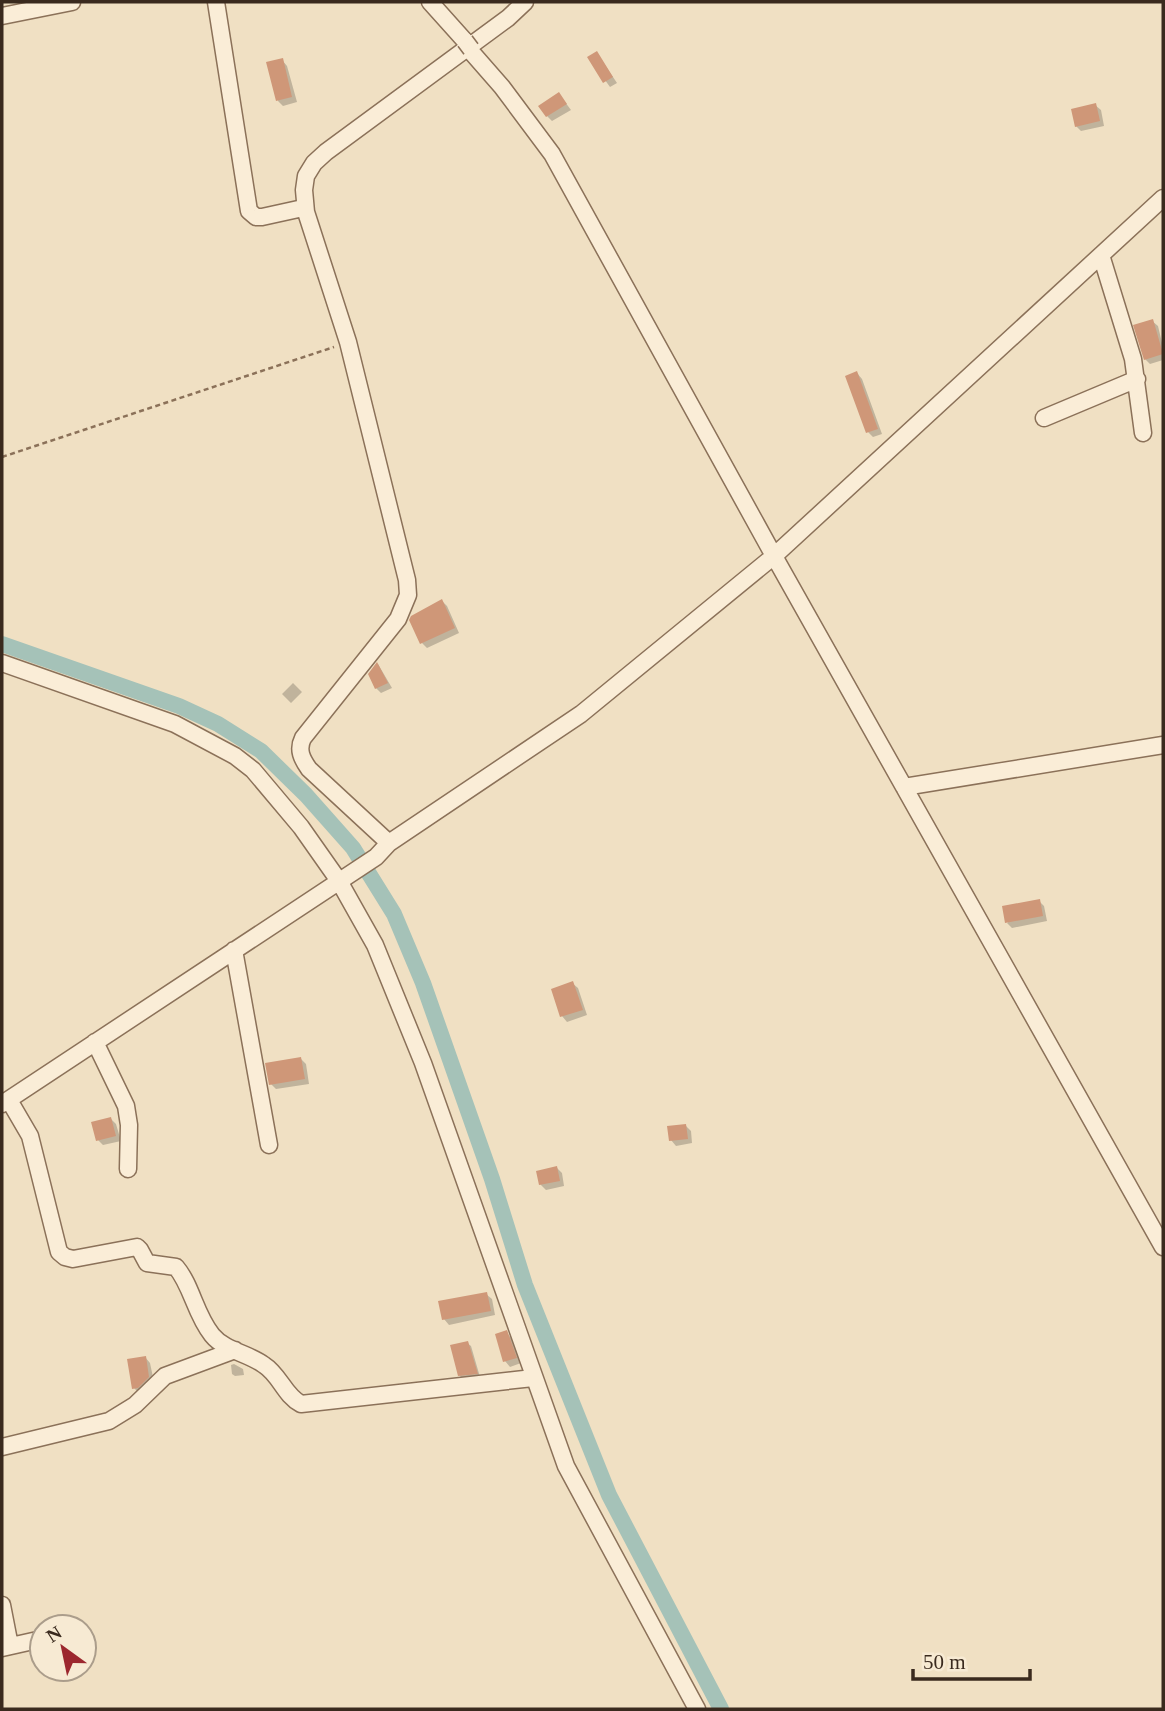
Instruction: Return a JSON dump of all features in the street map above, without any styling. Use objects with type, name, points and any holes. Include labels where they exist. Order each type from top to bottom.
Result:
[{"type":"street","points":[[2,16],[72,2]]},
{"type":"street","points":[[216,2],[247,206],[256,217],[299,208],[306,212],[348,342],[407,580],[408,595],[398,619],[299,746],[302,759],[309,769],[389,842]]},
{"type":"street","points":[[299,208],[306,176],[314,163],[467,46],[508,18],[525,2]]},
{"type":"street","points":[[432,3],[502,87],[552,154],[774,556],[1163,1248]]},
{"type":"street","points":[[534,1378],[301,1404],[291,1398],[270,1369],[220,1343],[212,1335],[176,1267],[147,1263],[136,1247],[73,1259],[59,1252],[30,1136],[5,1102],[356,871],[376,857],[389,842],[562,727],[774,556],[1163,198]]},
{"type":"street","points":[[1101,255],[1137,379],[1143,433]]},
{"type":"street","points":[[1044,418],[1137,379]]},
{"type":"street","points":[[2,663],[175,724],[235,756],[253,770],[301,827],[339,881],[375,945],[423,1063],[566,1466],[697,1709]]},
{"type":"street","points":[[904,787],[1163,746]]},
{"type":"street","points":[[234,950],[269,1145]]},
{"type":"street","points":[[95,1042],[125,1106],[129,1125],[128,1169]]},
{"type":"street","points":[[2,1447],[108,1421],[135,1405],[165,1376],[235,1350]]},
{"type":"street","points":[[2,1605],[6,1647],[28,1642]]},
{"type":"path","points":[[2,457],[348,342]]},
{"type":"building","points":[[597,51],[613,77],[603,83],[587,57]]},
{"type":"building","points":[[283,58],[292,97],[276,101],[266,62]]},
{"type":"building","points":[[559,92],[567,104],[546,117],[538,106]]},
{"type":"building","points":[[1096,103],[1100,121],[1075,127],[1071,109]]},
{"type":"building","points":[[1153,319],[1163,354],[1144,360],[1133,325]]},
{"type":"building","points":[[857,371],[878,429],[866,433],[845,376]]},
{"type":"building","points":[[442,599],[455,628],[420,644],[409,620],[411,616]]},
{"type":"building","points":[[377,662],[388,683],[375,689],[368,674]]},
{"type":"building","points":[[1040,899],[1043,916],[1005,923],[1002,906]]},
{"type":"building","points":[[573,981],[583,1010],[560,1017],[551,989]]},
{"type":"building","points":[[301,1057],[305,1079],[269,1085],[265,1063]]},
{"type":"building","points":[[111,1117],[116,1136],[96,1141],[91,1122]]},
{"type":"building","points":[[686,1124],[688,1139],[669,1141],[667,1126]]},
{"type":"building","points":[[557,1166],[560,1181],[539,1185],[536,1171]]},
{"type":"building","points":[[487,1292],[491,1311],[442,1320],[438,1301]]},
{"type":"building","points":[[507,1330],[517,1358],[503,1362],[495,1334]]},
{"type":"building","points":[[468,1341],[478,1374],[458,1376],[450,1345]]},
{"type":"building","points":[[146,1356],[149,1377],[138,1388],[132,1389],[127,1359]]},
{"type":"waterway","points":[[2,644],[179,706],[218,724],[261,751],[306,795],[353,848],[394,914],[423,983],[492,1179],[525,1285],[609,1495],[721,1709]]}]
